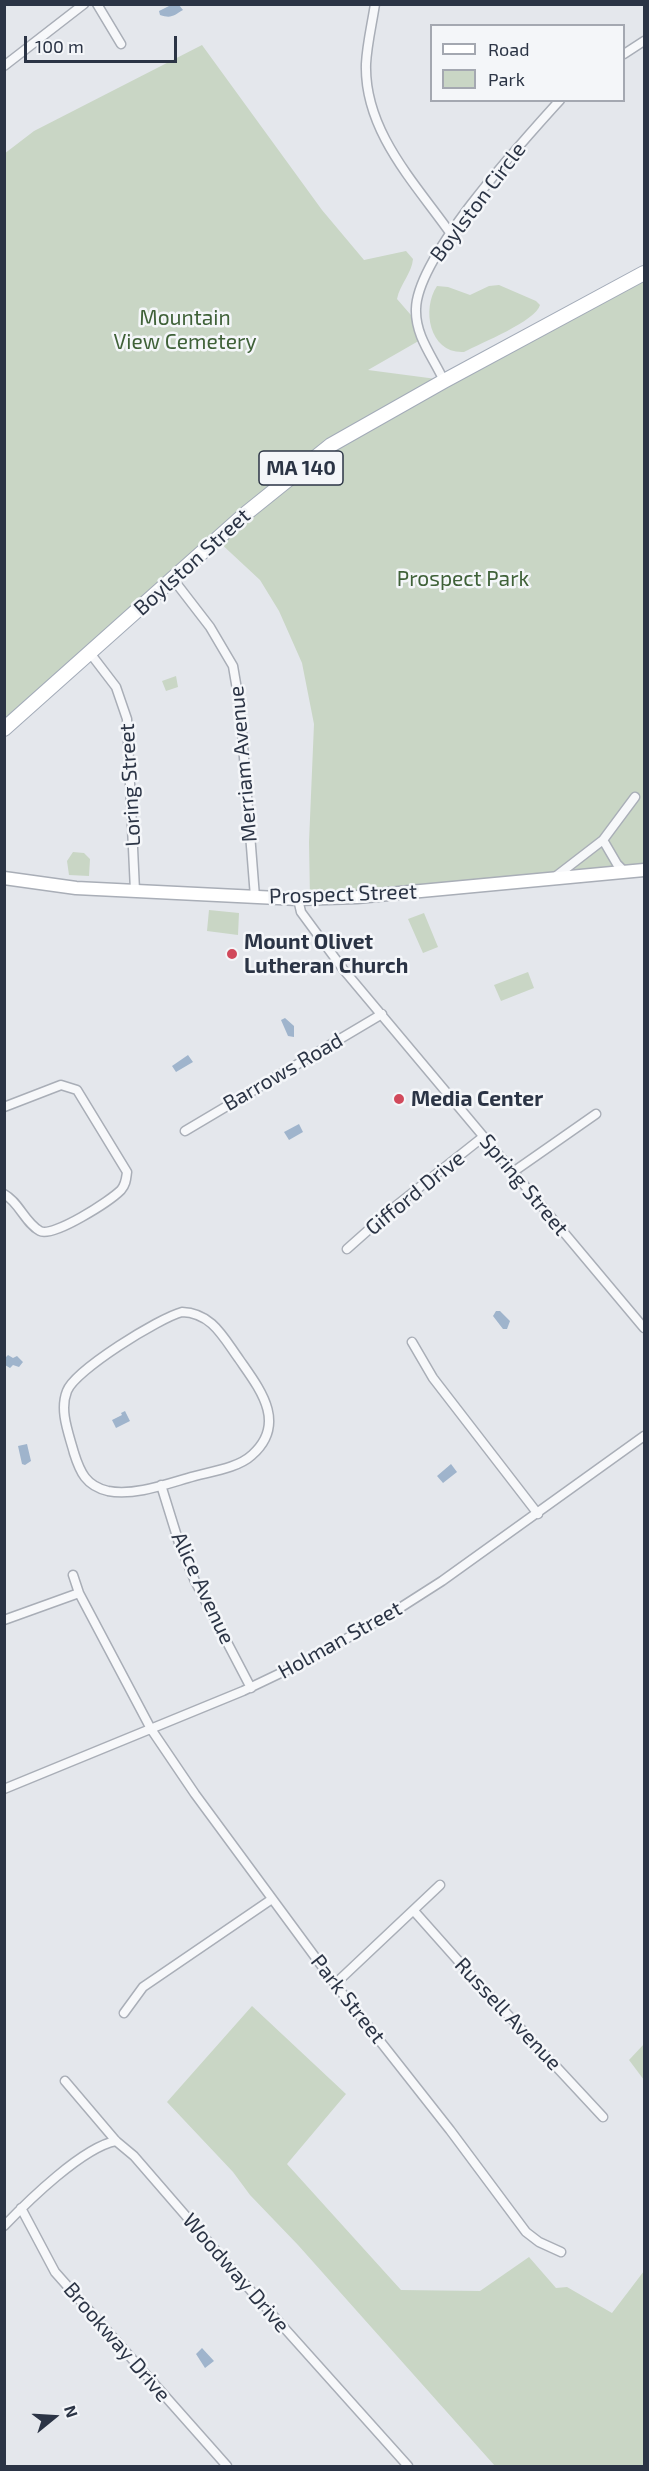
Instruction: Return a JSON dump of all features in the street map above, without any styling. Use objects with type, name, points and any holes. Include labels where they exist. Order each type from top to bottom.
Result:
[{"type":"main road","name":"Boylston Street","points":[[4,729],[244,515],[331,445],[444,381],[645,273]]},
{"type":"street","points":[[4,66],[84,4]]},
{"type":"street","points":[[97,4],[121,44]]},
{"type":"street","points":[[375,4],[366,64],[371,108],[388,147],[451,234]]},
{"type":"street","points":[[625,53],[645,41]]},
{"type":"street","name":"Boylston Circle","points":[[444,381],[422,339],[416,308],[429,266],[471,203],[558,102]]},
{"type":"street","name":"Merriam Avenue","points":[[173,579],[210,627],[233,666],[240,706],[255,897]]},
{"type":"street","name":"Loring Street","points":[[90,653],[116,687],[127,719],[135,891]]},
{"type":"street","points":[[552,879],[603,840],[634,797]]},
{"type":"street","points":[[603,840],[617,864],[625,872]]},
{"type":"street","name":"Prospect Street","points":[[4,878],[76,888],[298,899],[357,897],[645,870]]},
{"type":"street","name":"Spring Street","points":[[298,899],[301,912],[326,948],[645,1328]]},
{"type":"street","name":"Barrows Road","points":[[185,1131],[382,1014]]},
{"type":"street","points":[[4,1107],[61,1085],[77,1090],[127,1172],[126,1181],[119,1191],[67,1225],[48,1233],[40,1231],[4,1194]]},
{"type":"street","points":[[513,1172],[596,1114]]},
{"type":"street","name":"Gifford Drive","points":[[347,1249],[392,1209],[483,1137]]},
{"type":"street","points":[[192,1313],[214,1324],[258,1386],[268,1408],[268,1426],[260,1447],[243,1461],[161,1485],[114,1492],[99,1489],[90,1484],[80,1473],[65,1421],[64,1404],[67,1390],[75,1377],[153,1324],[175,1314],[192,1313]]},
{"type":"street","points":[[412,1342],[434,1378],[538,1514]]},
{"type":"street","name":"Holman Street","points":[[6,1788],[250,1688],[310,1659],[392,1613],[461,1569],[645,1436]]},
{"type":"street","name":"Alice Avenue","points":[[161,1485],[179,1543],[195,1581],[250,1688]]},
{"type":"street","name":"Park Street","points":[[73,1575],[79,1593],[151,1729],[195,1794],[335,1984],[450,2130],[526,2232],[537,2241],[561,2252]]},
{"type":"street","points":[[4,1620],[79,1593]]},
{"type":"street","points":[[4,1778],[6,1788]]},
{"type":"street","points":[[335,1984],[440,1885]]},
{"type":"street","points":[[124,2013],[143,1987],[272,1899]]},
{"type":"street","name":"Russell Avenue","points":[[414,1911],[603,2117]]},
{"type":"street","name":"Woodway Drive","points":[[65,2081],[116,2141],[134,2156],[408,2466]]},
{"type":"street","points":[[4,2226],[21,2208],[96,2147],[116,2141]]},
{"type":"street","name":"Brookway Drive","points":[[21,2208],[55,2272],[227,2466]]},
{"type":"green space","points":[[202,45],[322,210],[364,260],[406,251],[413,259],[397,299],[417,322],[422,339],[368,370],[444,380],[644,273],[644,870],[310,899],[309,842],[314,724],[302,663],[279,611],[260,580],[217,540],[5,729],[4,154],[34,131]]},
{"type":"green space","points":[[499,285],[536,301],[540,305],[529,318],[519,325],[464,352],[452,351],[443,346],[436,338],[430,318],[432,296],[437,286],[448,287],[470,295],[489,286]]},
{"type":"green space","points":[[176,676],[178,687],[166,691],[162,681]]},
{"type":"green space","points":[[73,852],[84,853],[90,859],[89,876],[69,875],[67,861]]},
{"type":"green space","points":[[209,910],[239,913],[238,935],[207,931]]},
{"type":"green space","points":[[424,913],[438,947],[423,953],[408,919]]},
{"type":"green space","points":[[528,972],[534,988],[501,1001],[494,985]]},
{"type":"green space","points":[[252,2006],[346,2094],[287,2164],[401,2290],[480,2291],[529,2257],[556,2288],[567,2287],[612,2313],[644,2271],[644,2466],[495,2466],[298,2245],[250,2195],[233,2172],[167,2102]]},
{"type":"green space","points":[[644,2044],[644,2080],[629,2060]]},
{"type":"water","points":[[171,5],[179,5],[183,10],[175,15],[160,15],[159,11]]},
{"type":"water","points":[[285,1018],[294,1026],[294,1037],[288,1036],[281,1020]]},
{"type":"water","points":[[188,1055],[193,1062],[176,1072],[172,1066]]},
{"type":"water","points":[[299,1124],[303,1132],[289,1140],[284,1132]]},
{"type":"water","points":[[496,1311],[500,1311],[510,1321],[507,1329],[503,1329],[493,1316]]},
{"type":"water","points":[[8,1355],[13,1358],[17,1356],[23,1362],[19,1367],[13,1365],[10,1368],[5,1365],[5,1358]]},
{"type":"water","points":[[125,1411],[130,1421],[116,1428],[112,1420]]},
{"type":"water","points":[[27,1444],[31,1461],[25,1465],[22,1464],[18,1446]]},
{"type":"water","points":[[451,1464],[457,1472],[443,1483],[437,1476]]},
{"type":"water","points":[[202,2348],[214,2361],[205,2368],[196,2354]]},
{"type":"place","name":"Mount Olivet Lutheran Church","points":[[232,954]]},
{"type":"place","name":"Media Center","points":[[399,1099]]},
{"type":"park label","name":"Mountain View Cemetery","points":[[185,330]]},
{"type":"park label","name":"Prospect Park","points":[[463,579]]}]
